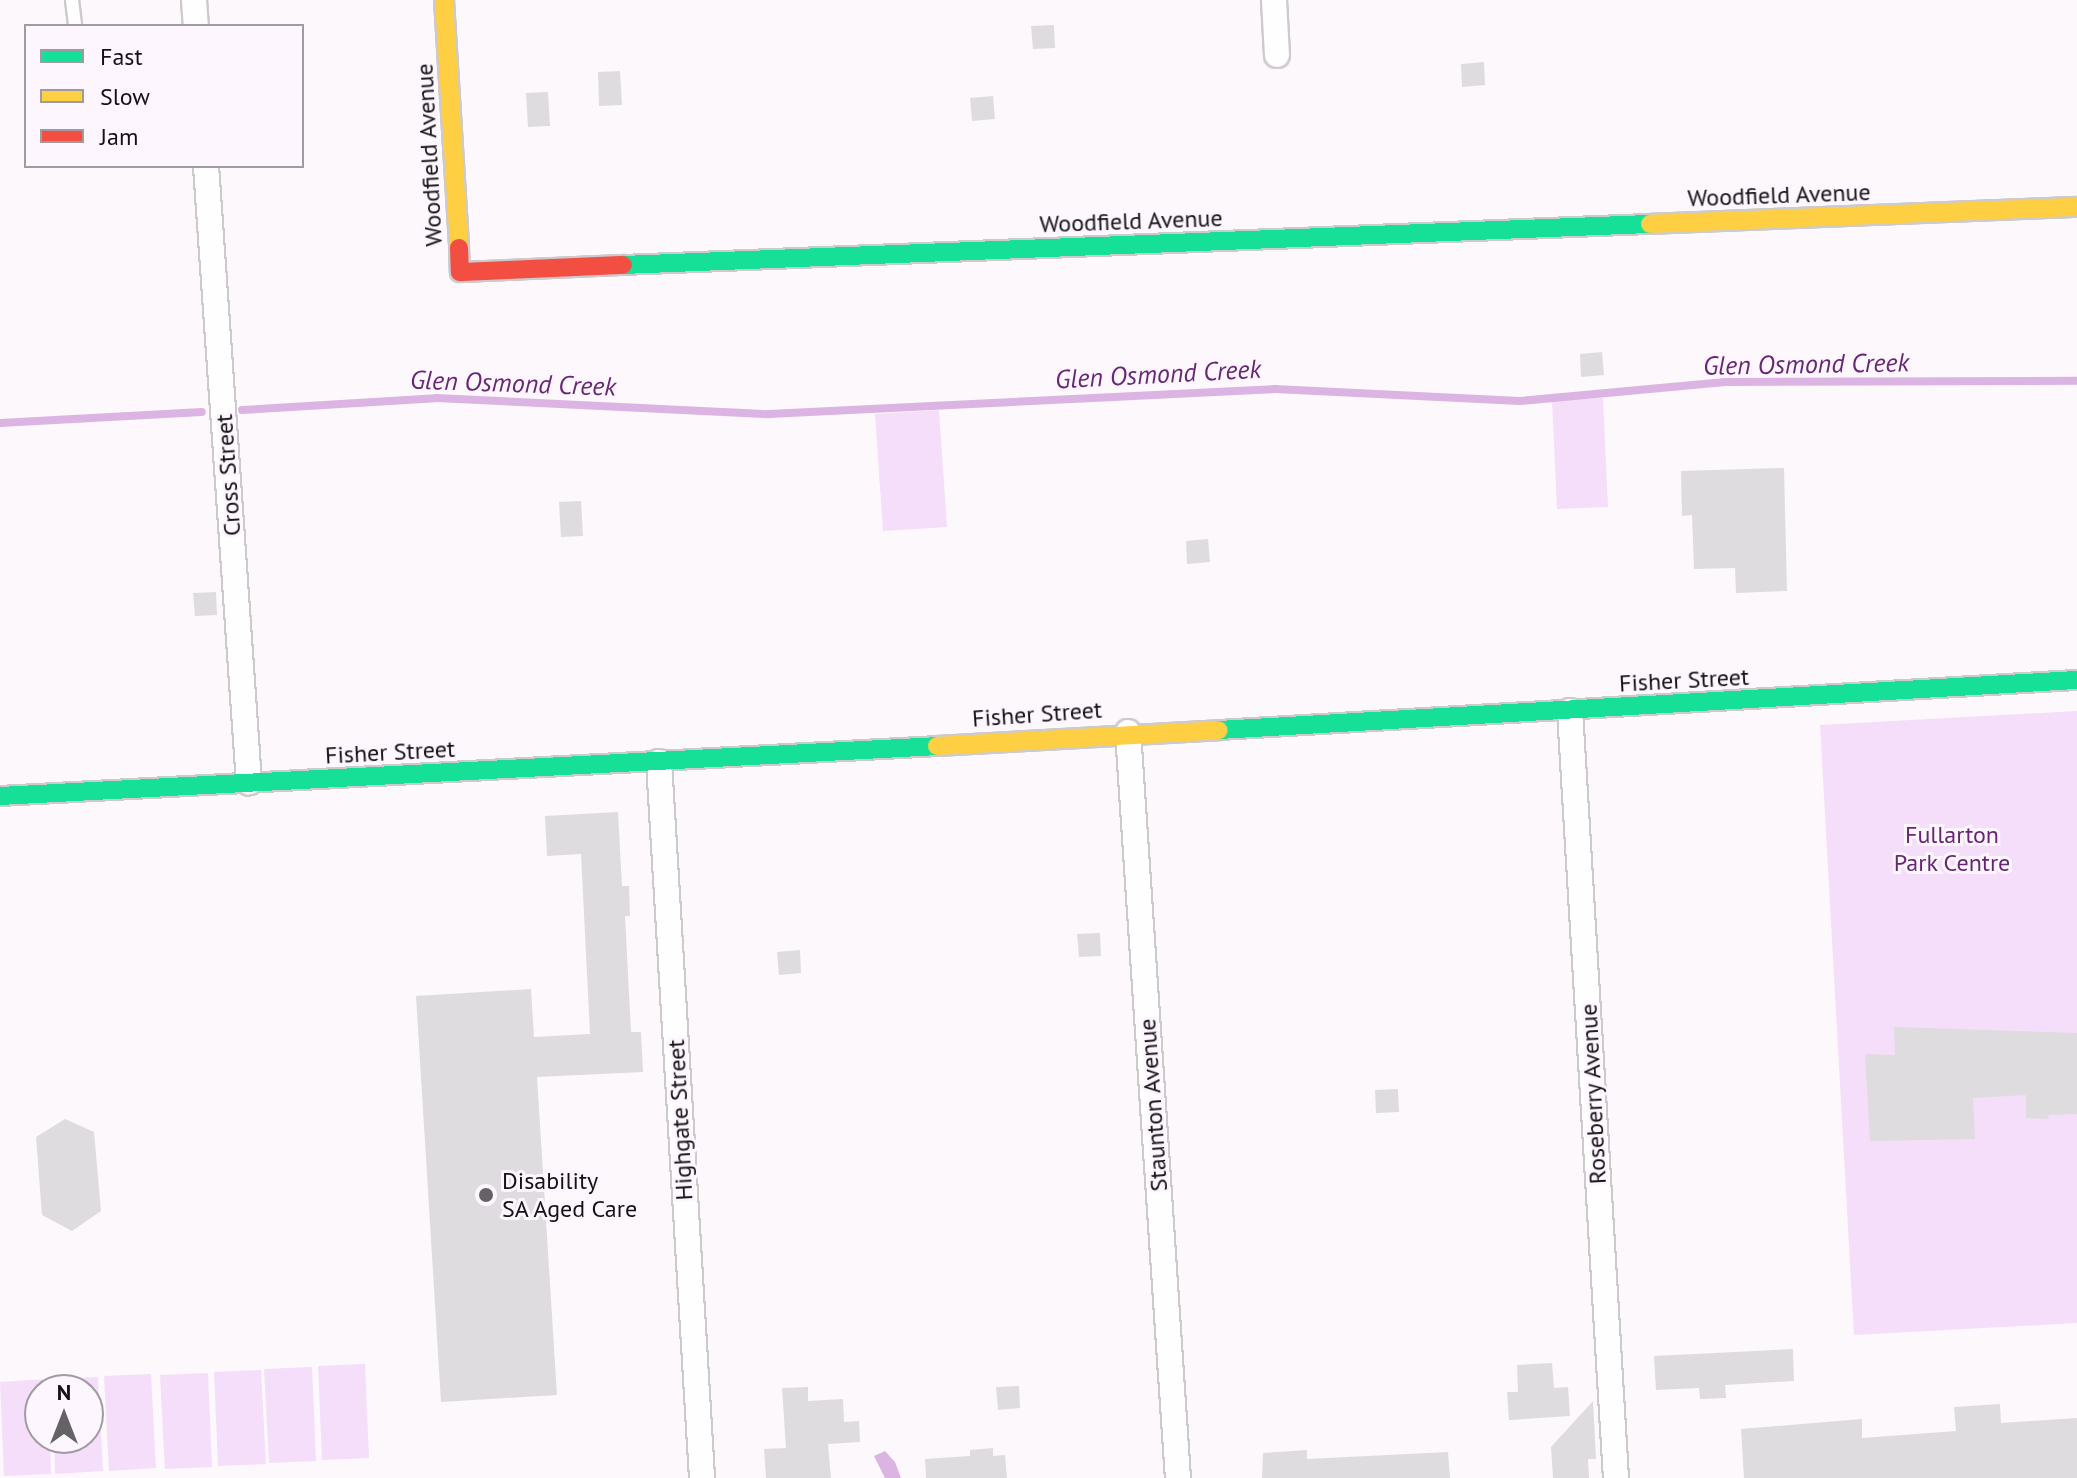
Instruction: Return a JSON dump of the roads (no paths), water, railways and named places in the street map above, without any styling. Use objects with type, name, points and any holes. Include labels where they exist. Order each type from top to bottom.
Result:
[{"type":"street","points":[[194,0],[196,24]]},
{"type":"street","name":"Woodfield Avenue","points":[[444,0],[460,272],[2077,207]]},
{"type":"street","points":[[1274,0],[1277,55]]},
{"type":"street","name":"Cross Street","points":[[206,168],[249,783]]},
{"type":"street","name":"Fisher Street","points":[[0,796],[659,762],[1128,732],[1570,711],[2077,680]]},
{"type":"street","name":"Roseberry Avenue","points":[[1570,711],[1616,1478]]},
{"type":"street","name":"Staunton Avenue","points":[[1128,732],[1178,1478]]},
{"type":"street","name":"Highgate Street","points":[[659,762],[702,1478]]},
{"type":"lane","points":[[72,0],[75,24]]},
{"type":"waterway","name":"Glen Osmond Creek","points":[[242,410],[436,398],[769,414],[1275,389],[1520,401],[1725,382],[2077,381]]},
{"type":"waterway","name":"Glen Osmond Creek","points":[[0,423],[202,412]]},
{"type":"place","name":"Disability SA Aged Care","points":[[486,1195]]},
{"type":"park label","name":"Fullarton Park Centre","points":[[1952,849]]}]
